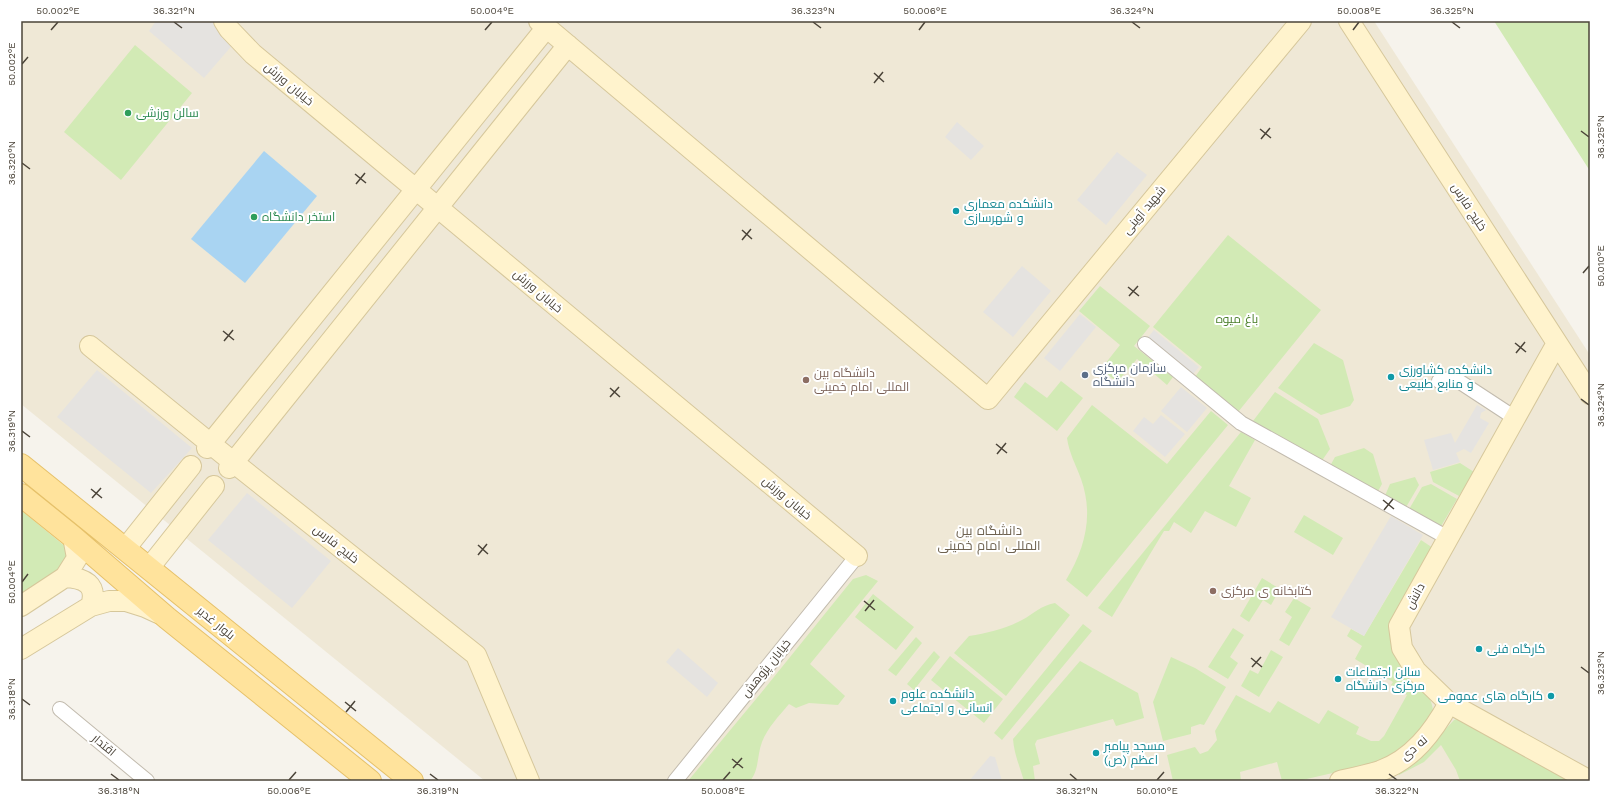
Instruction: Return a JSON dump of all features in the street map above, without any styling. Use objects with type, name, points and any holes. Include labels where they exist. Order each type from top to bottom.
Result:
[{"type":"main road","name":"بلوار غدیر","points":[[21,465],[412,781]]},
{"type":"main road","points":[[21,495],[73,537],[167,618],[370,781]]},
{"type":"street","name":"خیابان ورزش","points":[[224,21],[229,30],[252,54],[857,556]]},
{"type":"street","name":"شهید آوینی","points":[[568,45],[988,399],[1301,21]]},
{"type":"street","name":"خلیج فارس","points":[[1349,21],[1590,394]]},
{"type":"street","points":[[209,446],[416,190],[543,24],[568,45],[231,465]]},
{"type":"street","name":"دانش","points":[[1557,343],[1399,626],[1402,648],[1416,671],[1449,703],[1590,781]]},
{"type":"street","points":[[1145,344],[1241,422],[1448,538]]},
{"type":"street","name":"خلیج فارس","points":[[90,346],[231,465],[476,655],[529,781]]},
{"type":"street","points":[[1439,381],[1454,378],[1515,418]]},
{"type":"street","points":[[125,549],[191,466]]},
{"type":"street","points":[[149,568],[214,486]]},
{"type":"street","points":[[21,606],[65,577],[77,558],[73,537]]},
{"type":"street","name":"خیابان پژوهش","points":[[675,781],[857,556]]},
{"type":"street","points":[[65,577],[80,579],[86,582],[93,593],[91,606]]},
{"type":"street","points":[[21,649],[91,606],[109,602],[126,601],[145,607],[167,618]]},
{"type":"street","name":"نه دی","points":[[1340,781],[1380,770],[1403,759],[1423,742],[1437,724],[1449,703]]},
{"type":"street","name":"اقتدار","points":[[60,709],[147,781]]},
{"type":"shaded area","name":"دانشگاه بین المللی امام خمینی","points":[[21,21],[1374,21],[1590,355],[1590,781],[485,781],[21,404]]},
{"type":"shaded area","points":[[156,21],[220,21],[235,42],[204,78],[149,31]]},
{"type":"shaded area","points":[[957,122],[984,146],[971,160],[945,137]]},
{"type":"shaded area","points":[[1117,152],[1147,175],[1106,225],[1077,200]]},
{"type":"shaded area","points":[[1022,266],[1051,291],[1013,337],[983,312]]},
{"type":"shaded area","points":[[1080,314],[1096,327],[1060,371],[1044,358]]},
{"type":"shaded area","points":[[1154,330],[1199,367],[1185,384],[1140,347]]},
{"type":"shaded area","points":[[97,370],[192,448],[151,493],[57,417]]},
{"type":"shaded area","points":[[1181,387],[1207,408],[1187,432],[1161,411]]},
{"type":"shaded area","points":[[1477,405],[1486,410],[1481,413],[1480,418],[1489,423],[1471,453],[1464,449],[1456,453],[1460,462],[1433,470],[1424,440],[1451,433],[1455,443]]},
{"type":"shaded area","points":[[1161,415],[1185,434],[1165,457],[1133,431],[1144,417],[1153,424]]},
{"type":"shaded area","points":[[247,493],[331,561],[292,608],[208,540]]},
{"type":"shaded area","points":[[1391,516],[1423,535],[1364,636],[1331,617]]},
{"type":"shaded area","points":[[678,648],[718,683],[707,697],[666,662]]},
{"type":"shaded area","points":[[990,756],[995,757],[1002,781],[969,781]]},
{"type":"green space","points":[[1494,21],[1590,21],[1590,171]]},
{"type":"green space","name":"سالن ورزشی","points":[[135,45],[192,93],[121,180],[64,132]]},
{"type":"green space","name":"باغ میوه","points":[[1228,235],[1321,310],[1238,412],[1195,377],[1202,367],[1153,327]]},
{"type":"green space","points":[[1100,286],[1150,326],[1134,346],[1173,377],[1167,385],[1137,359],[1117,382],[1101,369],[1120,345],[1079,311]]},
{"type":"green space","points":[[1314,343],[1343,360],[1354,400],[1350,406],[1321,415],[1278,388]]},
{"type":"green space","points":[[1061,381],[1083,398],[1057,431],[1014,397],[1025,382],[1047,398]]},
{"type":"green space","points":[[1275,392],[1318,419],[1330,449],[1321,462],[1253,421]]},
{"type":"green space","points":[[1092,405],[1167,464],[1211,411],[1228,425],[1087,597],[1066,580],[1073,568],[1083,544],[1087,519],[1085,492],[1071,454],[1067,438]]},
{"type":"green space","points":[[1241,432],[1255,440],[1229,486],[1251,498],[1236,527],[1205,511],[1191,533],[1174,522],[1169,531],[1164,531],[1112,617],[1098,608]]},
{"type":"green space","points":[[1364,448],[1373,454],[1382,484],[1377,493],[1330,466],[1335,457]]},
{"type":"green space","points":[[1460,463],[1474,472],[1459,496],[1433,482],[1430,472]]},
{"type":"green space","points":[[1415,477],[1419,485],[1405,509],[1384,498],[1390,484]]},
{"type":"green space","points":[[1431,484],[1457,499],[1440,528],[1408,511],[1422,487]]},
{"type":"green space","points":[[21,510],[66,547],[70,568],[21,601]]},
{"type":"green space","points":[[1304,515],[1343,538],[1333,555],[1294,532]]},
{"type":"green space","points":[[1421,540],[1433,548],[1391,626],[1391,639],[1393,652],[1397,660],[1402,668],[1425,690],[1432,705],[1434,716],[1407,750],[1376,763],[1298,781],[1282,781],[1277,762],[1240,772],[1241,781],[1173,781],[1167,755],[1195,747],[1200,754],[1208,751],[1217,740],[1215,731],[1236,695],[1270,713],[1278,701],[1319,724],[1328,710],[1359,727],[1356,734],[1371,741],[1379,741],[1384,736],[1407,695],[1391,685],[1393,682],[1355,659],[1362,646],[1347,636],[1351,629],[1364,636]]},
{"type":"green space","points":[[866,575],[878,581],[810,664],[845,696],[838,705],[809,703],[796,708],[789,704],[767,731],[760,747],[755,773],[750,781],[688,781],[853,579]]},
{"type":"green space","points":[[1262,578],[1280,589],[1271,605],[1263,600],[1249,622],[1240,616]]},
{"type":"green space","points":[[873,594],[914,627],[896,650],[855,617]]},
{"type":"green space","points":[[1294,598],[1311,608],[1289,646],[1279,640],[1292,617],[1285,612]]},
{"type":"green space","points":[[1055,603],[1070,615],[1006,696],[954,653],[969,636],[990,632],[1009,626],[1041,608]]},
{"type":"green space","points":[[1083,624],[1092,631],[1002,740],[994,733]]},
{"type":"green space","points":[[1233,628],[1244,635],[1230,657],[1238,663],[1228,679],[1208,667]]},
{"type":"green space","points":[[916,637],[922,643],[896,676],[888,670]]},
{"type":"green space","points":[[1271,650],[1283,657],[1259,697],[1241,686],[1250,670],[1258,674]]},
{"type":"green space","points":[[934,651],[940,657],[914,690],[907,684]]},
{"type":"green space","points":[[950,656],[1003,699],[984,723],[931,680]]},
{"type":"green space","points":[[1171,657],[1195,668],[1226,687],[1204,725],[1200,724],[1191,727],[1191,734],[1163,741],[1153,702]]},
{"type":"green space","points":[[1080,661],[1138,693],[1144,718],[1116,726],[1113,719],[1037,740],[1035,744],[1040,764],[1033,766],[1035,781],[1024,781],[1013,739]]},
{"type":"green space","points":[[1465,716],[1583,781],[1460,781],[1456,770],[1441,745],[1424,762],[1399,775],[1396,768],[1422,754],[1454,720]]},
{"type":"water","name":"استخر دانشگاه","points":[[264,151],[317,196],[245,283],[191,239]]},
{"type":"place","name":"سالن ورزشی","points":[[128,113]]},
{"type":"place","name":"دانشکده معماری و شهرسازی","points":[[956,211]]},
{"type":"place","name":"استخر دانشگاه","points":[[254,217]]},
{"type":"place","name":"سازمان مرکزی دانشگاه","points":[[1085,375]]},
{"type":"place","name":"دانشکده کشاورزی و منابع طبیعی","points":[[1391,377]]},
{"type":"place","name":"دانشگاه بین المللی امام خمینی","points":[[806,380]]},
{"type":"place","name":"کتابخانه ی مرکزی","points":[[1213,591]]},
{"type":"place","name":"کارگاه فنی","points":[[1479,649]]},
{"type":"place","name":"سالن اجتماعات مرکزی دانشگاه","points":[[1338,679]]},
{"type":"place","name":"کارگاه های عمومی","points":[[1551,696]]},
{"type":"place","name":"دانشکده علوم انسانی و اجتماعی","points":[[893,701]]},
{"type":"place","name":"مسجد پیامبر اعظم (ص)","points":[[1096,753]]},
{"type":"district","name":"دانشگاه بین المللی امام خمینی","points":[[989,538]]}]
